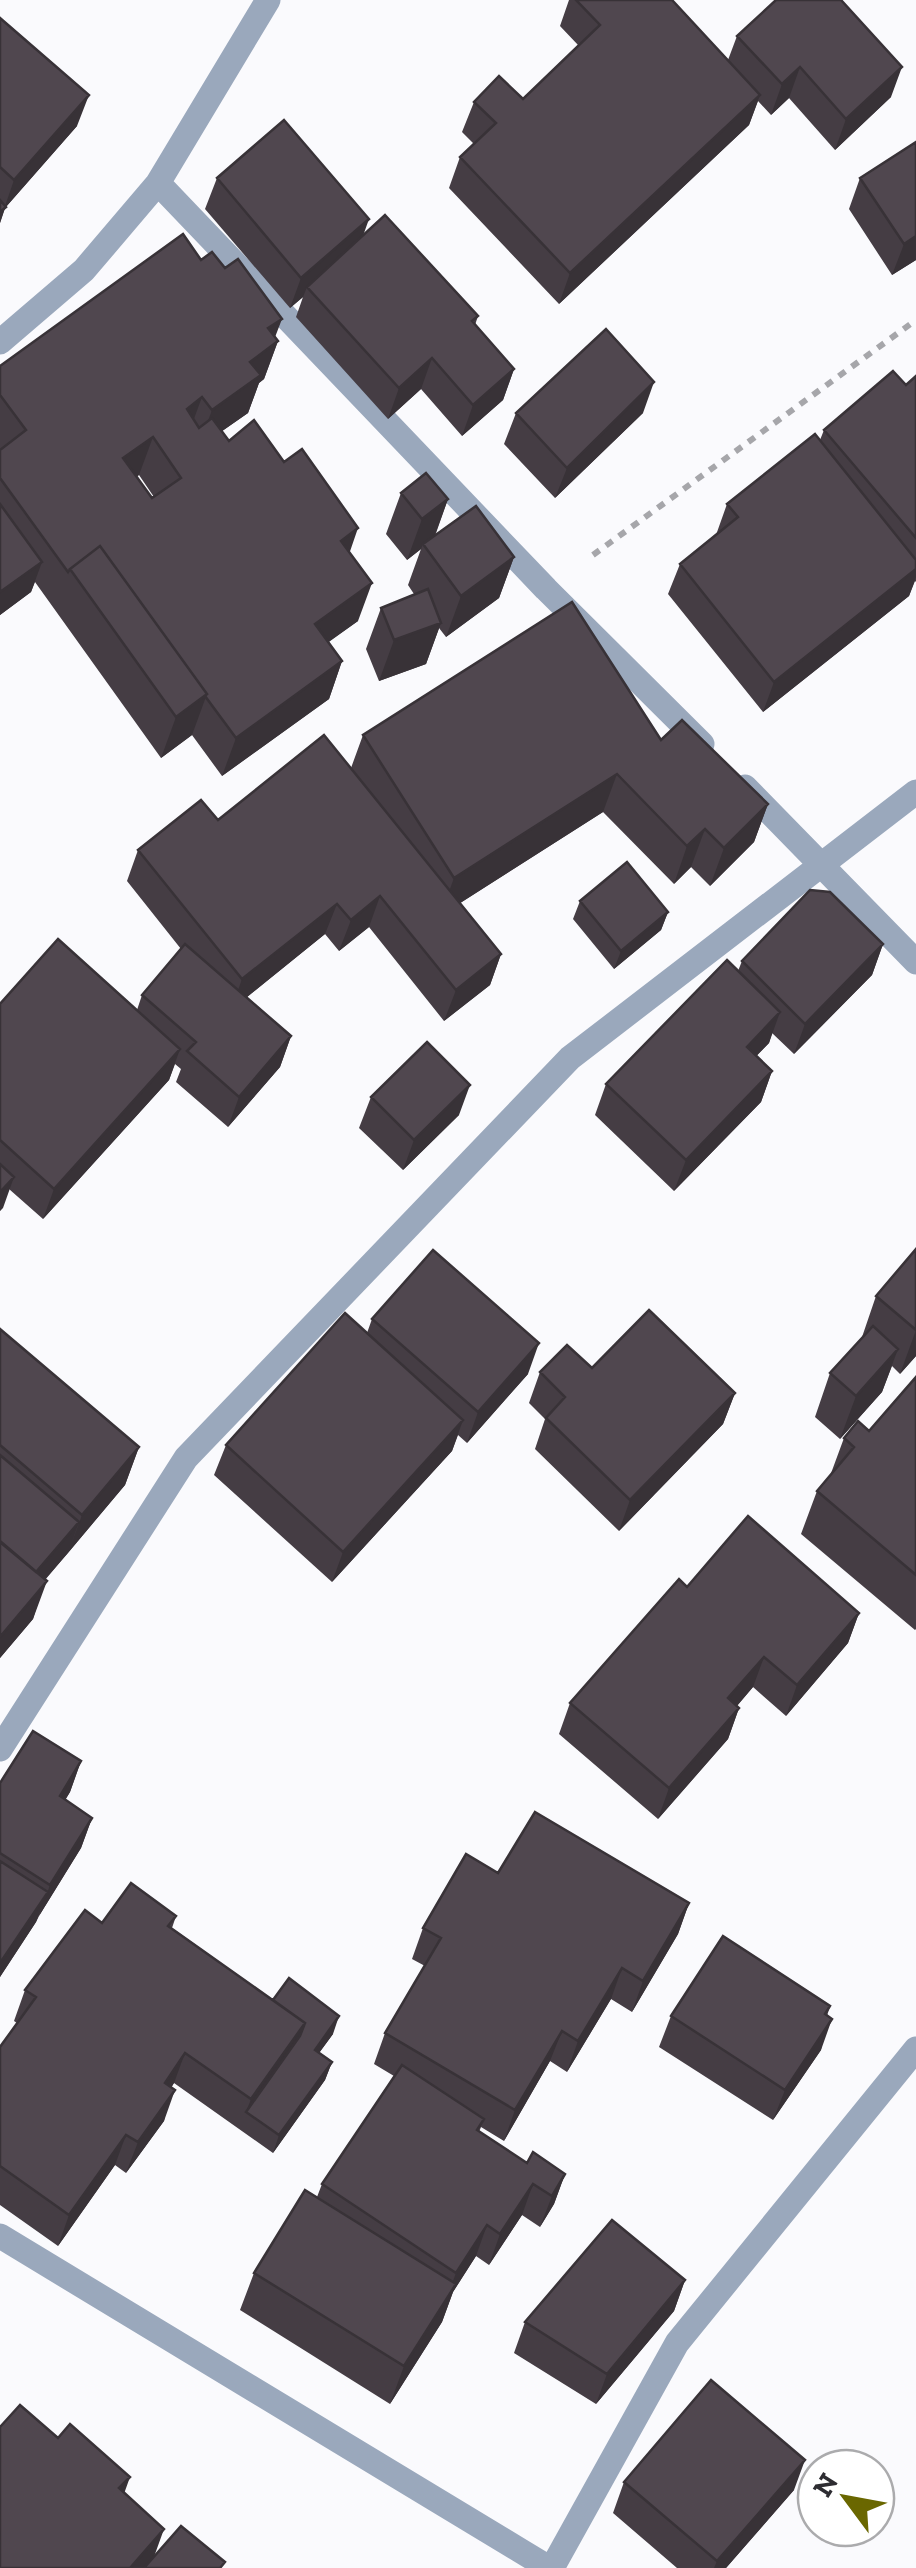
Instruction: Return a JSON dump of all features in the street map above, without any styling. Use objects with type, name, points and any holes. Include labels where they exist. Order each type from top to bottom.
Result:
[{"type":"street","points":[[0,342],[84,270],[158,183],[268,0]]},
{"type":"street","points":[[158,183],[546,589],[916,962]]},
{"type":"street","points":[[0,1748],[186,1458],[570,1058],[916,792]]},
{"type":"street","points":[[0,2236],[551,2568],[677,2342],[916,2049]]},
{"type":"path","points":[[546,589],[916,320]]},
{"type":"building","points":[[576,0],[672,0],[760,95],[570,273],[460,157],[496,123],[474,102],[499,76],[523,99],[600,25]]},
{"type":"building","points":[[776,0],[841,0],[902,67],[846,119],[800,67],[782,84],[737,36]]},
{"type":"building","points":[[0,18],[89,95],[14,180],[0,167]]},
{"type":"building","points":[[284,120],[369,219],[301,278],[217,178]]},
{"type":"building","points":[[916,142],[916,236],[904,244],[860,178]]},
{"type":"building","points":[[385,215],[478,316],[472,321],[514,369],[473,405],[432,358],[399,388],[307,287]]},
{"type":"building","points":[[183,234],[201,260],[212,252],[225,268],[238,259],[282,319],[268,328],[278,341],[250,362],[261,375],[212,410],[202,397],[187,409],[199,428],[212,418],[229,441],[254,420],[284,462],[302,449],[358,528],[341,541],[372,583],[315,624],[342,661],[236,738],[100,546],[68,572],[0,478],[0,450],[26,430],[0,395],[0,366]],"holes":[[[153,437],[181,478],[152,498],[123,458]]]},
{"type":"building","points":[[606,329],[654,382],[567,468],[516,413]]},
{"type":"building","points":[[893,371],[906,385],[916,376],[916,538],[824,430]]},
{"type":"building","points":[[815,434],[916,560],[916,569],[774,682],[680,564],[738,517],[727,504]]},
{"type":"building","points":[[426,473],[448,499],[422,519],[401,493]]},
{"type":"building","points":[[0,504],[42,562],[0,592]]},
{"type":"building","points":[[476,506],[514,557],[461,596],[423,544]]},
{"type":"building","points":[[100,546],[207,694],[176,717],[70,569]]},
{"type":"building","points":[[428,589],[441,623],[394,640],[381,608]]},
{"type":"building","points":[[572,602],[661,740],[682,720],[768,804],[724,848],[705,829],[687,846],[617,774],[454,878],[363,735]]},
{"type":"building","points":[[324,735],[501,954],[456,990],[380,896],[351,920],[337,904],[242,979],[138,850],[201,800],[218,820]]},
{"type":"building","points":[[627,862],[668,912],[621,951],[580,901]]},
{"type":"building","points":[[810,890],[830,892],[883,944],[805,1024],[742,961]]},
{"type":"building","points":[[58,939],[180,1049],[54,1189],[0,1140],[0,1004]]},
{"type":"building","points":[[185,944],[291,1036],[239,1097],[187,1051],[196,1042],[142,995]]},
{"type":"building","points":[[727,960],[780,1012],[747,1047],[772,1071],[686,1160],[606,1084]]},
{"type":"building","points":[[427,1042],[470,1085],[414,1140],[371,1097]]},
{"type":"building","points":[[0,1164],[14,1177],[0,1192]]},
{"type":"building","points":[[916,1249],[916,1330],[876,1296]]},
{"type":"building","points":[[433,1250],[539,1343],[478,1412],[372,1319]]},
{"type":"building","points":[[649,1310],[735,1393],[630,1500],[546,1418],[565,1397],[540,1372],[567,1345],[592,1368]]},
{"type":"building","points":[[345,1313],[463,1420],[343,1552],[226,1445]]},
{"type":"building","points":[[873,1326],[898,1349],[856,1396],[830,1373]]},
{"type":"building","points":[[0,1329],[139,1447],[82,1515],[0,1445]]},
{"type":"building","points":[[916,1377],[916,1575],[817,1491],[854,1447],[844,1438],[858,1421],[869,1431]]},
{"type":"building","points":[[0,1455],[79,1522],[36,1572],[0,1542]]},
{"type":"building","points":[[748,1516],[859,1613],[797,1685],[764,1657],[728,1698],[739,1708],[669,1788],[570,1703],[679,1579],[687,1587]]},
{"type":"building","points":[[0,1541],[47,1581],[0,1637]]},
{"type":"building","points":[[33,1731],[81,1761],[60,1796],[92,1818],[50,1885],[0,1853],[0,1783]]},
{"type":"building","points":[[535,1812],[689,1903],[643,1981],[622,1968],[578,2041],[562,2031],[515,2110],[385,2033],[441,1938],[423,1928],[466,1854],[498,1873]]},
{"type":"building","points":[[0,1861],[48,1892],[0,1963]]},
{"type":"building","points":[[131,1883],[176,1916],[168,1926],[305,2023],[251,2099],[185,2053],[165,2083],[175,2090],[138,2142],[126,2135],[69,2215],[0,2166],[0,2047],[36,1997],[25,1990],[85,1910],[102,1923]]},
{"type":"building","points":[[723,1936],[830,2006],[825,2014],[832,2019],[785,2090],[671,2016]]},
{"type":"building","points":[[289,1978],[339,2016],[315,2050],[332,2062],[279,2135],[246,2112],[300,2036],[305,2023],[273,2000]]},
{"type":"building","points":[[402,2065],[484,2119],[477,2130],[527,2163],[533,2152],[565,2174],[552,2196],[533,2184],[500,2234],[487,2225],[456,2273],[322,2184]]},
{"type":"building","points":[[305,2190],[456,2284],[404,2366],[254,2273]]},
{"type":"building","points":[[612,2220],[685,2280],[607,2374],[525,2322]]},
{"type":"building","points":[[711,2380],[796,2452],[796,2470],[717,2561],[624,2482]]},
{"type":"building","points":[[20,2405],[58,2438],[70,2424],[130,2477],[119,2488],[164,2529],[130,2568],[0,2568],[0,2427]]},
{"type":"building","points":[[181,2526],[225,2562],[220,2568],[144,2568]]}]
